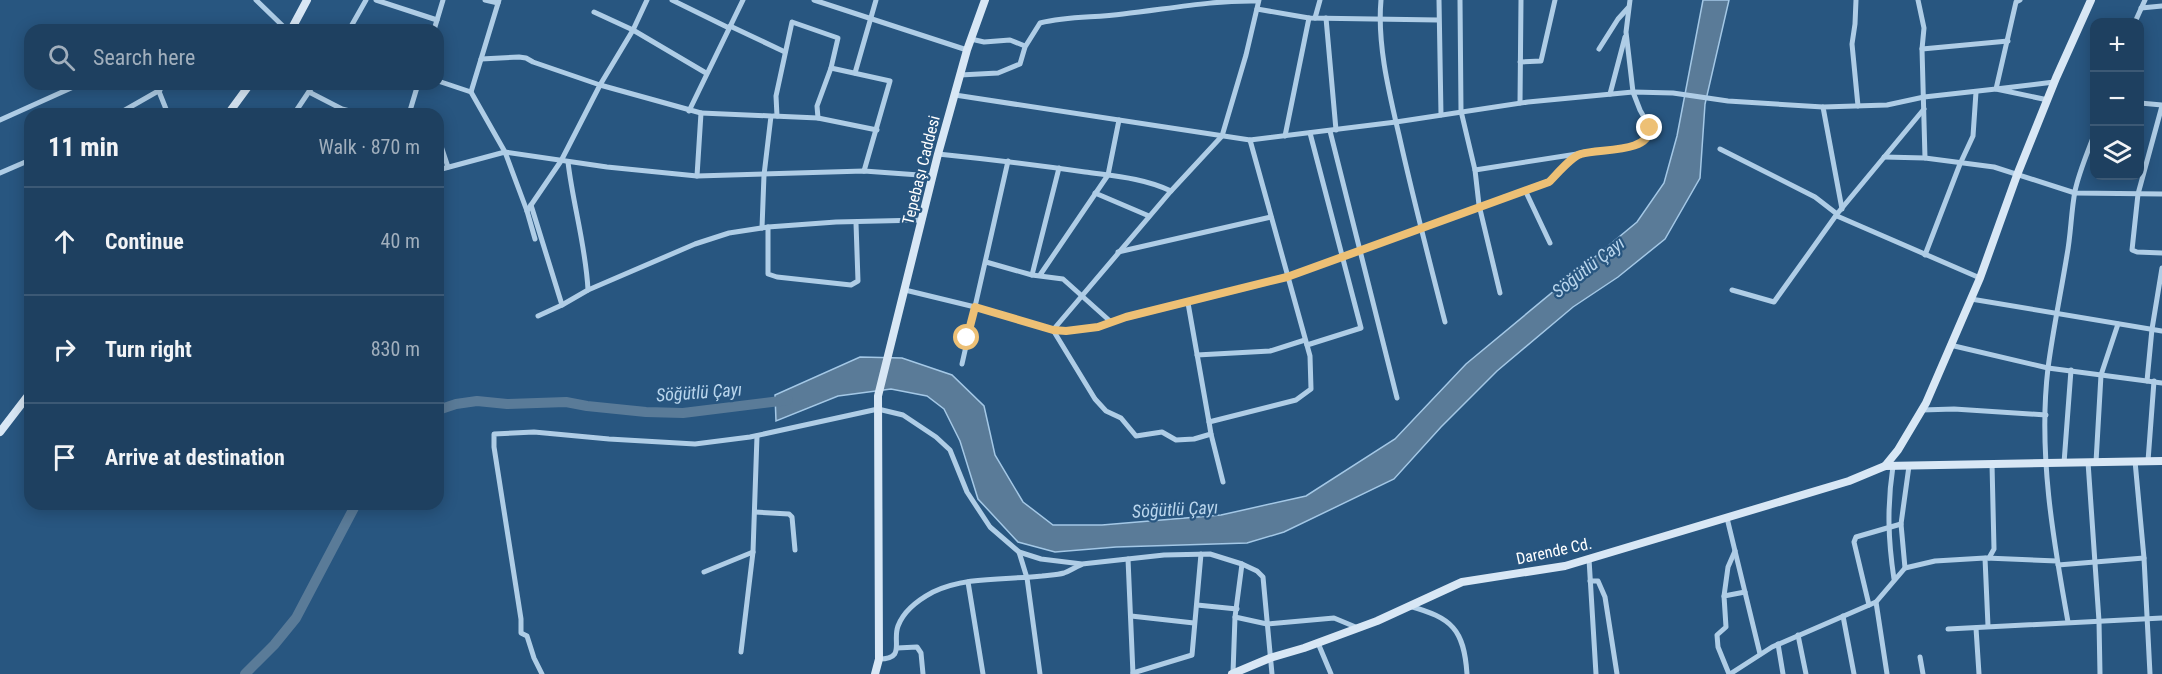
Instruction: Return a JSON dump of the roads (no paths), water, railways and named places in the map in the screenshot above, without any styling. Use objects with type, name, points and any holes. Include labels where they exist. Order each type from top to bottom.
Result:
[{"type":"street","points":[[256,0],[282,24]]},
{"type":"street","points":[[293,24],[307,0]]},
{"type":"street","points":[[352,24],[366,0]]},
{"type":"street","points":[[376,0],[437,20]]},
{"type":"street","points":[[436,24],[443,0]]},
{"type":"street","points":[[471,92],[498,2],[485,0]]},
{"type":"street","points":[[527,211],[561,161],[647,0]]},
{"type":"street","points":[[672,0],[785,52]]},
{"type":"street","points":[[689,111],[743,0]]},
{"type":"street","points":[[814,0],[967,51]]},
{"type":"street","points":[[855,73],[876,0]]},
{"type":"street","name":"Tepebaşı Caddesi","points":[[875,674],[879,659],[878,396],[938,154],[967,51],[985,0]]},
{"type":"street","points":[[1285,136],[1312,18],[1320,0]]},
{"type":"street","points":[[1381,0],[1379,19],[1396,122],[1420,228],[1445,322]]},
{"type":"street","points":[[1439,0],[1442,115]]},
{"type":"street","points":[[1460,0],[1461,111],[1476,170],[1479,205],[1500,293]]},
{"type":"street","points":[[1520,103],[1521,0]]},
{"type":"street","points":[[1520,62],[1541,62],[1555,0]]},
{"type":"street","points":[[1610,94],[1626,32],[1630,0]]},
{"type":"street","points":[[1856,0],[1852,44],[1858,106]]},
{"type":"street","points":[[1918,0],[1924,28],[1922,49],[1925,158]]},
{"type":"street","points":[[1996,89],[2016,2],[2020,0]]},
{"type":"street","points":[[1894,579],[1887,528],[1889,466],[1922,410],[1971,299],[2017,175],[2091,0]]},
{"type":"street","points":[[2137,18],[2145,0]]},
{"type":"street","points":[[960,75],[984,75],[1007,70],[1020,63],[1025,46],[1040,23],[1064,17],[1104,17],[1221,2],[1259,1],[1222,136],[1171,190],[1053,330]]},
{"type":"street","points":[[2141,8],[2162,6]]},
{"type":"street","points":[[1599,49],[1618,19],[1629,7]]},
{"type":"street","points":[[1257,9],[1312,18],[1438,20]]},
{"type":"street","points":[[594,12],[633,30],[706,73]]},
{"type":"street","points":[[1326,18],[1333,130],[1359,249],[1397,399]]},
{"type":"street","points":[[818,118],[817,106],[831,68],[838,38],[792,22],[764,175],[768,274],[851,285],[858,281],[856,223]]},
{"type":"street","points":[[1476,170],[1634,146],[1646,139],[1650,134],[1650,128],[1633,92],[1626,32]]},
{"type":"street","points":[[971,39],[984,42],[1010,40],[1025,46]]},
{"type":"street","points":[[1922,49],[2008,41]]},
{"type":"street","points":[[481,59],[526,58],[600,85],[689,111],[818,118],[877,130]]},
{"type":"street","points":[[831,68],[890,81],[864,171]]},
{"type":"street","points":[[955,95],[1250,140],[1396,122],[1520,103],[1633,92],[1673,93],[1728,102],[1823,107],[1887,105],[1924,98],[2055,82]]},
{"type":"street","points":[[444,83],[471,92],[505,152],[535,239]]},
{"type":"street","points":[[1996,89],[2048,100]]},
{"type":"street","points":[[27,108],[67,90]]},
{"type":"street","points":[[127,108],[154,90]]},
{"type":"street","points":[[159,90],[166,108]]},
{"type":"street","points":[[232,108],[246,90]]},
{"type":"street","points":[[411,108],[416,90]]},
{"type":"street","points":[[298,108],[309,92],[340,108]]},
{"type":"street","points":[[1925,255],[1973,136],[1976,92]]},
{"type":"street","points":[[2144,103],[2162,105],[2138,194],[2132,250],[2162,253]]},
{"type":"street","points":[[1823,107],[1839,213]]},
{"type":"street","points":[[0,120],[24,109]]},
{"type":"street","points":[[1732,290],[1774,302],[1839,213],[1924,109]]},
{"type":"street","points":[[697,176],[701,113]]},
{"type":"street","points":[[1040,275],[1108,175],[1119,120]]},
{"type":"street","points":[[1197,355],[1270,351],[1361,328],[1310,133]]},
{"type":"street","points":[[1209,422],[1296,400],[1311,389],[1310,356],[1250,140]]},
{"type":"street","points":[[2068,622],[2058,563],[2046,463],[2048,368],[2070,240],[2075,193],[2090,146]]},
{"type":"street","points":[[1720,149],[1815,197],[1839,213],[1925,255],[1980,278]]},
{"type":"street","points":[[444,168],[505,152],[568,162],[697,176],[864,171],[933,176]]},
{"type":"street","points":[[938,154],[1108,175],[1155,183],[1171,190]]},
{"type":"street","points":[[905,290],[975,307],[1053,330],[1066,331],[1098,327],[1287,277],[1479,205],[1549,182],[1579,154]]},
{"type":"street","points":[[444,157],[448,167]]},
{"type":"street","points":[[1884,157],[1925,158],[1994,167],[2075,193],[2162,194]]},
{"type":"street","points":[[962,364],[1008,161]]},
{"type":"street","points":[[568,162],[572,195],[586,260],[588,290]]},
{"type":"street","points":[[0,173],[24,163]]},
{"type":"street","points":[[1032,275],[1059,168]]},
{"type":"street","points":[[1525,190],[1550,243]]},
{"type":"street","points":[[1095,193],[1149,216]]},
{"type":"street","points":[[531,205],[562,305]]},
{"type":"street","points":[[1119,252],[1271,217]]},
{"type":"street","points":[[538,316],[588,290],[695,244],[729,233],[836,222],[922,220]]},
{"type":"street","points":[[986,262],[1032,275],[1063,279],[1111,322]]},
{"type":"street","points":[[2148,461],[2152,329],[2162,268]]},
{"type":"street","points":[[1971,299],[2162,331]]},
{"type":"street","points":[[1188,303],[1211,434],[1223,482]]},
{"type":"street","points":[[2100,674],[2099,621],[2093,562],[2092,462],[2102,375],[2118,324]]},
{"type":"street","points":[[1053,330],[1095,399],[1106,411],[1121,418],[1136,436],[1162,432],[1176,440],[1194,439],[1211,434]]},
{"type":"street","points":[[1950,345],[2048,368],[2162,382]]},
{"type":"street","points":[[2064,463],[2071,370]]},
{"type":"street","points":[[0,432],[24,401]]},
{"type":"street","points":[[542,674],[534,658],[528,636],[521,633],[521,619],[494,447],[494,434],[534,432],[681,444],[757,436],[878,409],[903,415],[936,437],[950,450],[967,492],[990,527],[1019,552],[1041,559],[1082,564],[1201,554],[1220,556],[1257,571],[1263,577],[1272,674]]},
{"type":"street","points":[[1922,410],[1954,409],[2046,415]]},
{"type":"street","points":[[741,652],[753,552],[757,436]]},
{"type":"street","points":[[2135,461],[2149,620],[2150,674]]},
{"type":"street","points":[[1889,466],[2162,461]]},
{"type":"street","points":[[1988,626],[1987,558],[1994,549],[1992,464]]},
{"type":"street","name":"Darende Cd.","points":[[1233,674],[1270,658],[1358,628],[1462,582],[1565,566],[1849,481],[1889,466]]},
{"type":"street","points":[[1905,568],[1901,524],[1909,466]]},
{"type":"street","points":[[755,512],[789,514],[792,517],[795,550]]},
{"type":"street","points":[[1727,518],[1760,654]]},
{"type":"street","points":[[1869,605],[1854,542],[1856,537],[1901,524]]},
{"type":"street","points":[[1735,551],[1728,567],[1724,596],[1726,627],[1717,635],[1716,641],[1730,674],[1778,644],[1876,602],[1905,568],[1935,561],[1987,558],[2058,563],[2144,558]]},
{"type":"street","points":[[704,572],[753,552]]},
{"type":"street","points":[[1019,552],[1027,578],[1040,674]]},
{"type":"street","points":[[1128,559],[1133,673],[1192,655],[1201,554]]},
{"type":"street","points":[[1588,559],[1596,674]]},
{"type":"street","points":[[879,659],[889,659],[894,654],[897,648],[895,636],[898,624],[908,609],[936,591],[968,582],[1063,573],[1082,564]]},
{"type":"street","points":[[1233,674],[1235,617],[1242,564]]},
{"type":"street","points":[[1590,581],[1598,581],[1605,597],[1617,674],[1608,674]]},
{"type":"street","points":[[968,582],[983,674]]},
{"type":"street","points":[[1724,596],[1745,592]]},
{"type":"street","points":[[1876,602],[1887,674]]},
{"type":"street","points":[[1197,605],[1237,609]]},
{"type":"street","points":[[1409,606],[1440,616],[1451,624],[1466,652],[1467,674]]},
{"type":"street","points":[[1131,616],[1194,623]]},
{"type":"street","points":[[1843,616],[1854,674]]},
{"type":"street","points":[[1235,617],[1267,624],[1334,618],[1358,628]]},
{"type":"street","points":[[1948,629],[2162,618]]},
{"type":"street","points":[[1976,628],[1979,674]]},
{"type":"street","points":[[1798,635],[1806,674]]},
{"type":"street","points":[[1318,643],[1331,674]]},
{"type":"street","points":[[1778,644],[1783,674]]},
{"type":"street","points":[[897,648],[917,647],[921,653],[923,674]]},
{"type":"street","points":[[1920,657],[1923,674]]},
{"type":"water","points":[[1703,0],[1729,0],[1705,104],[1700,178],[1665,239],[1618,277],[1573,307],[1497,371],[1441,427],[1394,479],[1284,532],[1247,543],[1116,547],[1055,552],[1018,542],[978,499],[960,441],[944,409],[927,396],[891,389],[838,396],[776,421],[775,395],[860,357],[902,358],[952,375],[984,406],[995,455],[1023,502],[1053,525],[1102,525],[1221,515],[1306,496],[1395,439],[1466,364],[1637,222],[1664,183],[1677,136]]},
{"type":"waterway","name":"Söğütlü Çayı","points":[[444,408],[477,401],[507,404],[566,402],[646,412],[683,413],[788,400]]},
{"type":"waterway","name":"Söğütlü Çayı","points":[[245,674],[274,645],[296,618],[353,510]]}]
